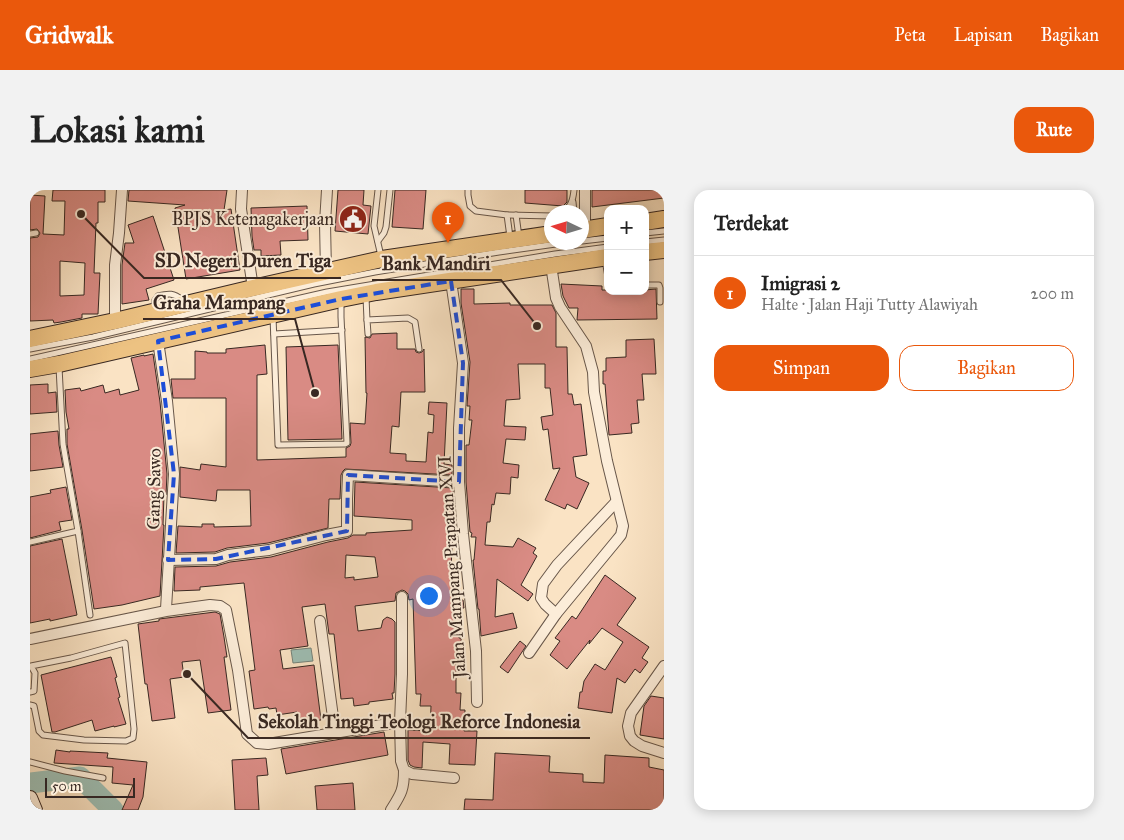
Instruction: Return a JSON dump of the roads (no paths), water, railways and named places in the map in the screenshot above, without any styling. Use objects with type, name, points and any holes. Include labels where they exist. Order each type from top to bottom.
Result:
[{"type":"main road","points":[[649,221],[664,219]]},
{"type":"main road","points":[[589,231],[604,227]]},
{"type":"main road","points":[[30,339],[382,259],[544,235]]},
{"type":"main road","points":[[649,252],[664,250]]},
{"type":"main road","points":[[30,369],[366,294],[551,265],[604,255]]},
{"type":"street","points":[[115,321],[115,265],[122,190]]},
{"type":"street","points":[[242,190],[241,209],[253,288]]},
{"type":"street","points":[[326,271],[325,223],[327,190]]},
{"type":"street","points":[[584,205],[585,190]]},
{"type":"street","points":[[529,653],[556,614],[621,535],[623,526],[616,502],[594,392],[593,372],[586,346],[556,298],[551,265]]},
{"type":"street","name":"Jalan Mampang Prapatan XVI","points":[[451,281],[463,363],[459,428],[459,482],[476,651],[477,702]]},
{"type":"street","name":"Gang Sawo","points":[[158,341],[167,401],[174,474],[166,608]]},
{"type":"street","points":[[168,560],[216,559],[269,550],[326,534],[347,531],[348,475],[459,482]]},
{"type":"street","points":[[556,614],[541,598],[543,584],[557,565],[616,502]]},
{"type":"street","points":[[391,810],[400,796],[404,784],[404,770],[401,761],[400,722],[402,597]]},
{"type":"street","points":[[30,639],[166,611],[210,605],[220,606],[226,610],[238,670],[247,734],[257,743],[268,744],[400,722]]},
{"type":"street","points":[[320,621],[335,732]]},
{"type":"street","points":[[664,666],[631,713],[628,726],[630,736],[634,741],[642,746],[664,753]]},
{"type":"street","points":[[404,770],[412,774],[454,778]]},
{"type":"street","points":[[30,798],[36,810]]},
{"type":"lane","points":[[378,190],[374,226],[382,259]]},
{"type":"lane","points":[[378,241],[386,227],[390,190]]},
{"type":"lane","points":[[468,190],[470,206],[476,211],[507,215],[544,216]]},
{"type":"lane","points":[[573,205],[574,190]]},
{"type":"lane","points":[[570,205],[573,201]]},
{"type":"lane","points":[[507,215],[515,239]]},
{"type":"lane","points":[[515,239],[516,215]]},
{"type":"lane","points":[[649,233],[664,231]]},
{"type":"lane","points":[[589,234],[604,237]]},
{"type":"lane","points":[[649,242],[664,240]]},
{"type":"lane","points":[[30,349],[92,337],[314,284],[374,272],[544,246]]},
{"type":"lane","points":[[30,359],[327,292],[555,254],[604,254]]},
{"type":"lane","points":[[649,285],[659,285],[660,302]]},
{"type":"lane","points":[[366,294],[368,334]]},
{"type":"lane","points":[[273,314],[278,445],[344,444],[347,443],[341,299]]},
{"type":"lane","points":[[367,320],[412,319],[415,322],[419,349]]},
{"type":"lane","points":[[274,334],[342,330]]},
{"type":"lane","points":[[59,364],[63,444],[90,615]]},
{"type":"lane","points":[[30,542],[78,531]]},
{"type":"lane","points":[[30,692],[34,691],[35,673],[31,666],[71,658],[125,643],[134,729],[133,738],[126,741],[84,740],[43,735],[39,731],[34,706],[30,705]]},
{"type":"lane","points":[[30,762],[103,778]]},
{"type":"water","points":[[311,648],[313,661],[293,663],[291,650]]},
{"type":"waterway","points":[[30,783],[80,777],[113,810]]},
{"type":"place","name":"SD Negeri Duren Tiga","points":[[81,214]]},
{"type":"place","name":"BPJS Ketenagakerjaan","points":[[353,219]]},
{"type":"place","name":"Imigrasi 2","points":[[448,243]]},
{"type":"place","name":"Bank Mandiri","points":[[537,326]]},
{"type":"place","name":"Graha Mampang","points":[[315,393]]},
{"type":"place","name":"Sekolah Tinggi Teologi Reforce Indonesia","points":[[187,674]]}]
